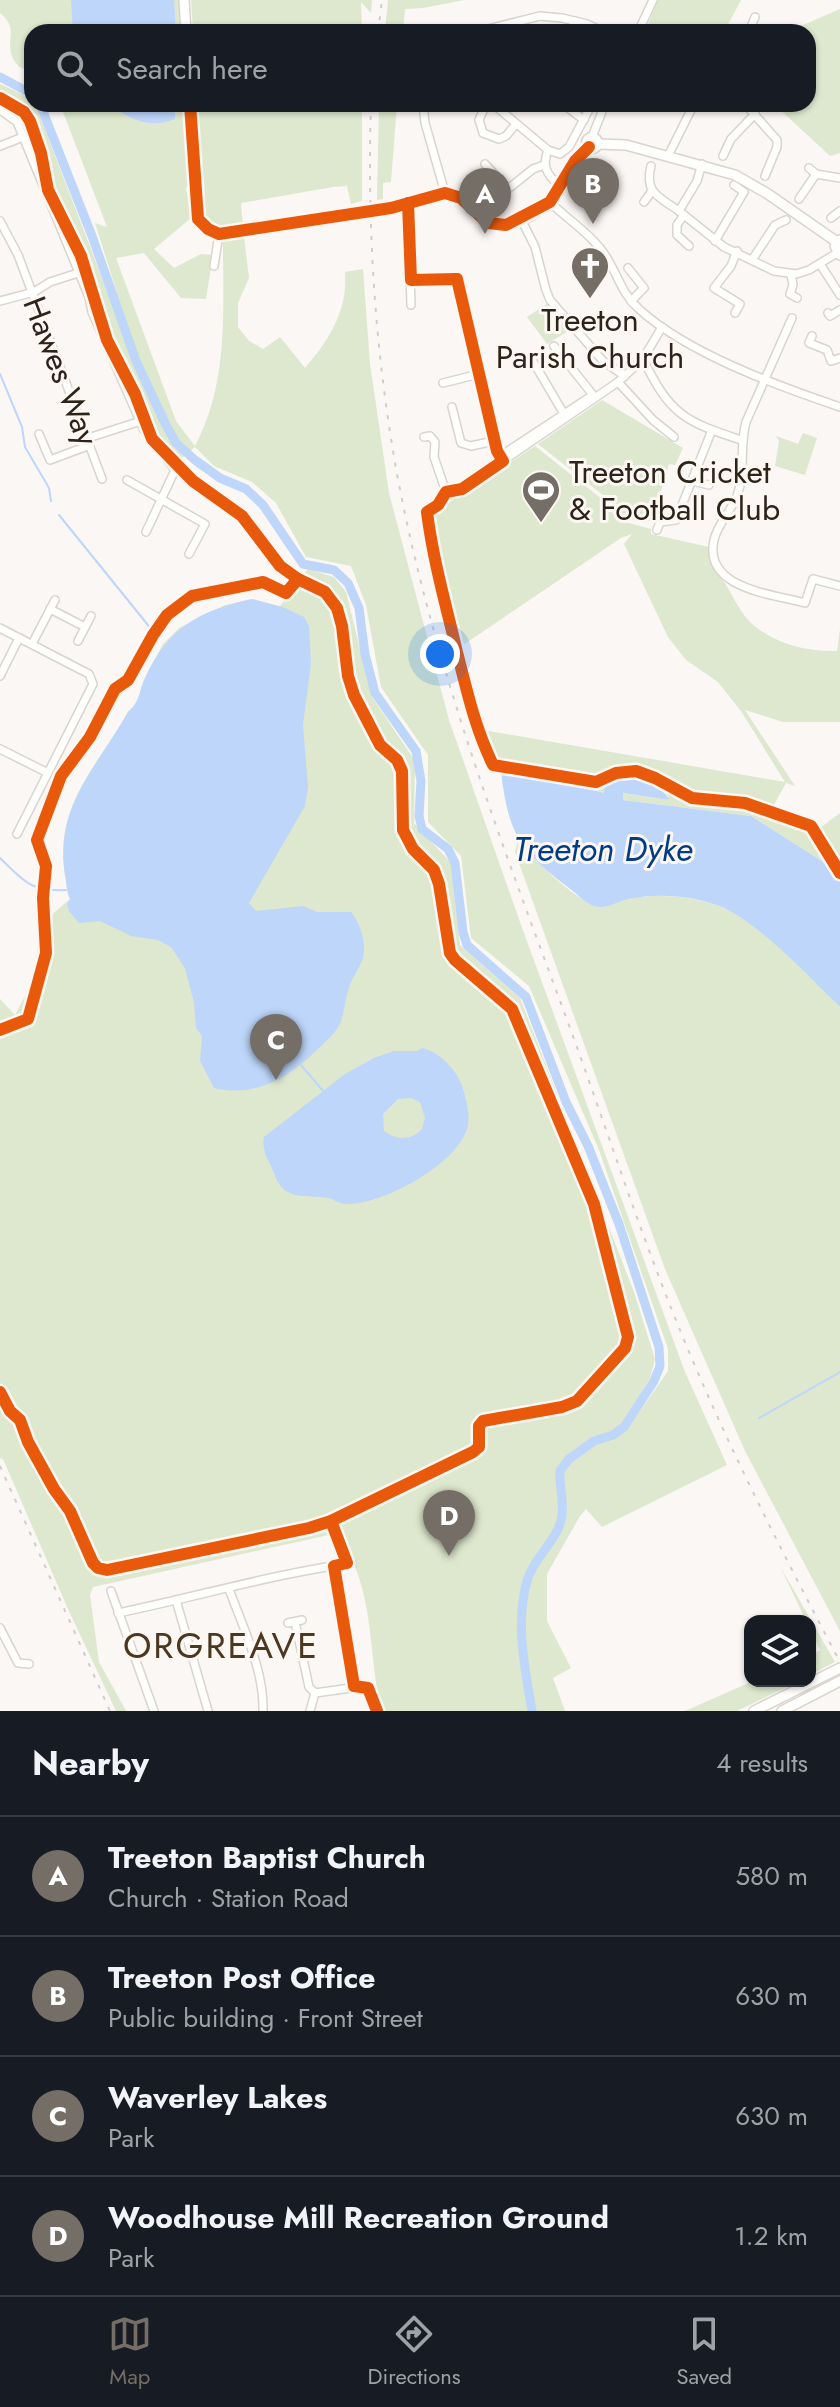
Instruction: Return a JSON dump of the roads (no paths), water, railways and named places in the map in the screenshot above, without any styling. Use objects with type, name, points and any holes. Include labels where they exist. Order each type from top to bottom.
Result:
[{"type":"main road","points":[[184,0],[186,24]]},
{"type":"main road","points":[[191,112],[198,219],[219,234],[391,208],[445,193],[461,198],[482,219],[494,225],[506,225],[550,202],[575,161],[593,143],[626,145],[702,164],[746,181],[838,241],[835,246],[838,254]]},
{"type":"main road","points":[[782,1711],[835,1679],[840,1668]]},
{"type":"main road","points":[[754,1711],[835,1679]]},
{"type":"street","points":[[642,24],[653,0]]},
{"type":"street","points":[[508,24],[540,16],[583,24]]},
{"type":"street","points":[[752,24],[755,17]]},
{"type":"street","points":[[0,110],[17,122],[89,297],[92,312],[144,430],[175,470],[146,532]]},
{"type":"street","points":[[424,112],[445,193]]},
{"type":"street","points":[[482,112],[479,120],[483,133],[499,139],[516,124]]},
{"type":"street","points":[[502,112],[548,150],[560,154],[565,152],[588,112]]},
{"type":"street","points":[[574,112],[584,120]]},
{"type":"street","points":[[593,143],[603,112]]},
{"type":"street","points":[[668,156],[690,112]]},
{"type":"street","points":[[723,156],[731,139],[755,114],[786,147]]},
{"type":"street","points":[[0,146],[23,137]]},
{"type":"street","points":[[765,176],[777,140]]},
{"type":"street","points":[[548,150],[544,165],[559,185]]},
{"type":"street","points":[[485,164],[508,189],[533,169],[544,165]]},
{"type":"street","points":[[689,246],[677,235],[677,225],[702,164]]},
{"type":"street","points":[[651,166],[648,183],[652,191],[715,241],[774,271],[791,274],[838,254]]},
{"type":"street","points":[[809,168],[816,174],[840,177]]},
{"type":"street","points":[[799,199],[816,174]]},
{"type":"street","points":[[715,241],[744,192],[734,185]]},
{"type":"street","points":[[644,202],[652,191]]},
{"type":"street","points":[[550,202],[591,238],[608,259],[616,279],[631,301],[662,327],[765,379],[840,407]]},
{"type":"street","points":[[408,203],[411,305]]},
{"type":"street","points":[[831,218],[840,211]]},
{"type":"street","points":[[521,219],[539,257],[550,300],[603,361],[625,376]]},
{"type":"street","points":[[752,260],[775,225],[786,220]]},
{"type":"street","name":"Hawes Way","points":[[0,221],[18,255],[102,479]]},
{"type":"street","points":[[214,266],[219,234]]},
{"type":"street","points":[[735,313],[743,305],[714,288],[731,266],[737,251]]},
{"type":"street","points":[[820,264],[840,295]]},
{"type":"street","points":[[628,268],[644,288],[631,301]]},
{"type":"street","points":[[0,301],[78,273]]},
{"type":"street","points":[[791,274],[793,285],[790,294],[797,298]]},
{"type":"street","points":[[411,280],[457,279],[494,441],[501,458]]},
{"type":"street","points":[[828,313],[830,316],[840,310]]},
{"type":"street","points":[[792,318],[741,440],[739,489],[715,535],[716,561],[721,572],[731,581],[805,603],[813,579],[839,583]]},
{"type":"street","points":[[427,512],[438,505],[446,492],[462,489],[501,458],[618,382],[643,359],[662,327]]},
{"type":"street","points":[[812,336],[809,343],[827,350],[831,361],[840,358]]},
{"type":"street","points":[[501,458],[593,395],[554,346]]},
{"type":"street","points":[[531,358],[564,414]]},
{"type":"street","points":[[643,359],[652,381],[670,405],[686,418],[741,440]]},
{"type":"street","points":[[443,383],[479,374]]},
{"type":"street","points":[[618,382],[653,420],[674,437]]},
{"type":"street","points":[[452,407],[461,443],[471,446],[494,441]]},
{"type":"street","points":[[39,434],[50,460],[141,421]]},
{"type":"street","points":[[657,530],[660,522],[676,520],[712,430]]},
{"type":"street","points":[[424,437],[430,436],[435,442],[434,457],[446,492]]},
{"type":"street","points":[[127,480],[205,524],[189,554]]},
{"type":"street","points":[[692,481],[709,485]]},
{"type":"street","points":[[680,512],[697,515]]},
{"type":"street","points":[[32,644],[55,600]]},
{"type":"street","points":[[50,609],[85,627]]},
{"type":"street","points":[[78,641],[91,616]]},
{"type":"street","points":[[0,628],[89,674],[93,679],[17,834]]},
{"type":"street","points":[[0,676],[19,638]]},
{"type":"street","points":[[0,749],[48,773]]},
{"type":"street","points":[[118,1613],[349,1563],[340,1541]]},
{"type":"street","points":[[334,1566],[354,1686]]},
{"type":"street","points":[[229,1589],[258,1670],[263,1688],[263,1711]]},
{"type":"street","points":[[111,1591],[154,1711]]},
{"type":"street","points":[[176,1600],[208,1711]]},
{"type":"street","points":[[295,1622],[309,1687],[315,1693]]},
{"type":"street","points":[[0,1628],[18,1663],[29,1664]]},
{"type":"street","points":[[315,1693],[354,1686],[368,1688],[377,1711]]},
{"type":"street","points":[[310,1711],[315,1693]]},
{"type":"water","points":[[71,0],[174,0],[176,24],[72,24]]},
{"type":"water","points":[[122,112],[175,112],[175,119],[148,123]]},
{"type":"water","points":[[252,599],[304,617],[309,626],[311,663],[303,725],[308,787],[305,806],[249,903],[256,911],[303,906],[317,912],[351,912],[362,934],[364,952],[348,990],[339,1025],[328,1040],[283,1077],[257,1088],[229,1090],[214,1088],[200,1061],[202,1036],[196,1028],[194,1003],[185,968],[171,947],[158,940],[131,936],[100,921],[79,923],[67,904],[70,899],[63,850],[72,807],[81,788],[135,704],[154,660],[164,646],[187,624],[201,616]]},
{"type":"water","name":"Treeton Dyke","points":[[501,772],[604,793],[605,785],[636,779],[658,788],[669,800],[623,793],[623,800],[751,816],[833,868],[840,878],[840,1007],[766,937],[719,906],[686,897],[662,896],[629,899],[603,907],[587,902],[538,863],[519,839],[508,811]]},
{"type":"water","points":[[422,1048],[442,1058],[463,1089],[468,1125],[451,1154],[417,1180],[360,1203],[343,1204],[328,1198],[296,1195],[283,1189],[266,1156],[264,1137],[345,1074],[394,1051],[417,1051]],"holes":[[[411,1098],[420,1102],[425,1118],[418,1133],[403,1138],[384,1131],[383,1114],[398,1099]]]},
{"type":"waterway","points":[[0,77],[24,90]]},
{"type":"waterway","points":[[43,112],[92,236],[136,361],[176,443],[220,478],[246,489],[263,505],[303,564],[334,570],[348,583],[359,608],[365,654],[375,693],[416,751],[421,781],[419,816],[422,829],[448,849],[455,863],[467,945],[526,997],[566,1102],[588,1146],[619,1224],[659,1347],[660,1366],[654,1381],[624,1427],[613,1435],[594,1441],[569,1459],[560,1471],[560,1524],[530,1572],[523,1597],[522,1646],[532,1711]]},
{"type":"waterway","points":[[0,374],[22,427],[25,447],[49,488],[51,501]]},
{"type":"waterway","points":[[59,515],[152,630]]},
{"type":"waterway","points":[[0,858],[36,887],[66,890]]},
{"type":"waterway","points":[[301,1065],[324,1092]]},
{"type":"waterway","points":[[759,1418],[840,1372]]},
{"type":"railway","points":[[379,24],[382,0]]},
{"type":"railway","points":[[371,112],[374,290],[389,428],[412,544],[448,681],[493,816],[666,1296],[737,1459],[840,1662]]},
{"type":"railway","points":[[0,1466],[110,1711]]},
{"type":"place","name":"Treeton Post Office","points":[[593,224]]},
{"type":"place","name":"Treeton Baptist Church","points":[[485,234]]},
{"type":"place","name":"Treeton Parish Church","points":[[590,300]]},
{"type":"place","name":"Treeton Cricket & Football Club","points":[[541,524]]},
{"type":"place","name":"Waverley Lakes","points":[[276,1080]]},
{"type":"place","name":"Woodhouse Mill Recreation Ground","points":[[449,1556]]},
{"type":"district","name":"ORGREAVE","points":[[221,1645]]}]
